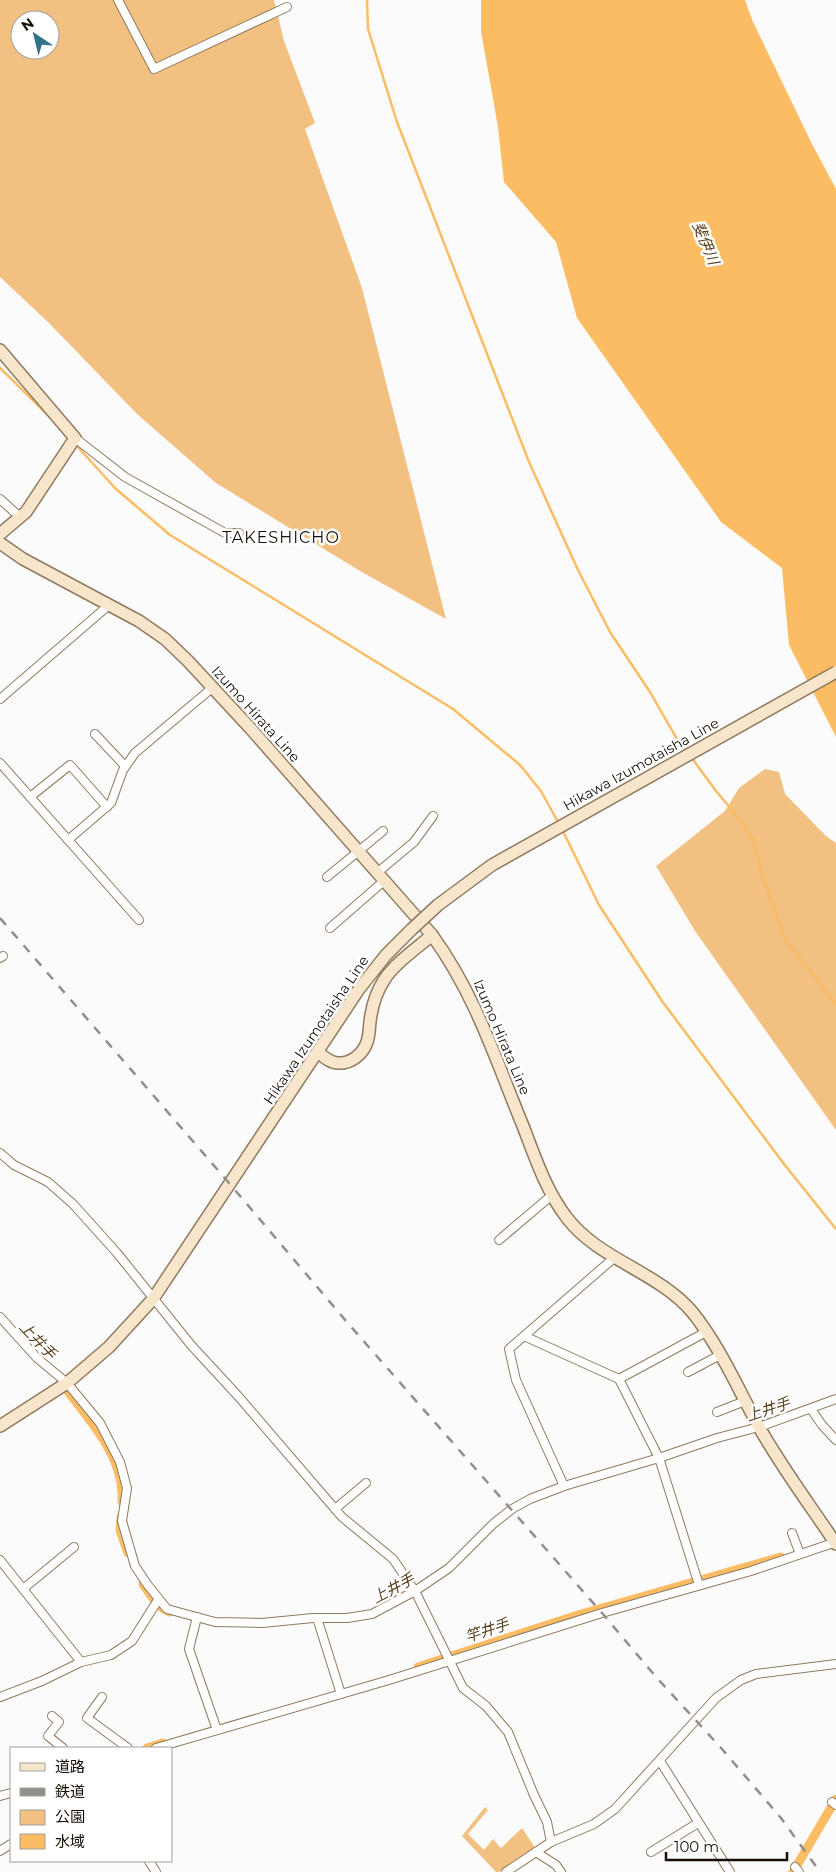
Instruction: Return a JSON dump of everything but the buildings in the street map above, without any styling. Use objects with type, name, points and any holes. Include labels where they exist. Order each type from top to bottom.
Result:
[{"type":"main road","points":[[0,350],[72,441],[26,512],[0,534]]},
{"type":"main road","name":"Izumo Hirata Line","points":[[0,543],[23,559],[139,621],[165,639],[251,729],[432,935],[455,968],[481,1020],[539,1166],[552,1195],[567,1219],[583,1234],[615,1257],[658,1282],[692,1312],[720,1355],[759,1427],[798,1489],[836,1543]]},
{"type":"main road","name":"Hikawa Izumotaisha Line","points":[[0,1426],[67,1383],[109,1347],[153,1299],[360,989],[386,955],[444,900],[492,865],[836,672]]},
{"type":"main road","points":[[318,1052],[327,1060],[338,1063],[357,1058],[364,1050],[368,1041],[376,994],[385,978],[432,935]]},
{"type":"street","points":[[118,0],[154,69],[287,7]]},
{"type":"street","points":[[72,441],[125,477],[226,533],[239,533]]},
{"type":"street","points":[[0,499],[20,517]]},
{"type":"street","points":[[0,699],[109,604]]},
{"type":"street","points":[[68,840],[112,803],[125,766],[135,753],[212,688]]},
{"type":"street","points":[[95,734],[125,766]]},
{"type":"street","points":[[0,763],[139,920]]},
{"type":"street","points":[[30,797],[70,765],[107,807]]},
{"type":"street","points":[[330,928],[414,842],[433,816]]},
{"type":"street","points":[[327,877],[382,831]]},
{"type":"street","points":[[0,1153],[14,1166],[48,1182],[73,1204],[117,1253],[191,1346],[238,1396],[342,1517],[394,1560],[415,1592],[463,1688],[486,1706],[508,1732],[547,1822],[551,1842]]},
{"type":"street","points":[[499,1240],[552,1195]]},
{"type":"street","points":[[564,1486],[516,1380],[509,1349],[615,1257]]},
{"type":"street","points":[[0,1317],[37,1358],[67,1383],[100,1423],[120,1462],[127,1488],[122,1521],[135,1566],[158,1600],[167,1609],[215,1622],[262,1623],[317,1618],[347,1618],[372,1614],[415,1592],[449,1568],[494,1524],[512,1509],[530,1499],[564,1486],[659,1458],[717,1438],[759,1427],[836,1399]]},
{"type":"street","points":[[619,1379],[706,1332]]},
{"type":"street","points":[[524,1336],[619,1379],[659,1458],[700,1585]]},
{"type":"street","points":[[688,1372],[720,1355]]},
{"type":"street","points":[[718,1412],[745,1401]]},
{"type":"street","points":[[811,1409],[836,1440]]},
{"type":"street","points":[[335,1509],[366,1483]]},
{"type":"street","points":[[792,1533],[800,1554]]},
{"type":"street","points":[[159,1747],[341,1694],[611,1610],[751,1571],[836,1543]]},
{"type":"street","points":[[23,1589],[74,1547]]},
{"type":"street","points":[[0,1560],[80,1662]]},
{"type":"street","points":[[0,1697],[42,1681],[80,1662],[112,1655],[132,1641],[158,1600]]},
{"type":"street","points":[[197,1617],[189,1649],[216,1730]]},
{"type":"street","points":[[317,1618],[341,1694]]},
{"type":"street","points":[[506,1872],[551,1842],[594,1824],[615,1808],[716,1698],[740,1680],[756,1674],[836,1664]]},
{"type":"street","points":[[102,1697],[87,1718],[127,1747]]},
{"type":"street","points":[[52,1716],[59,1722],[48,1736],[62,1747]]},
{"type":"street","points":[[660,1761],[730,1872]]},
{"type":"street","points":[[651,1852],[698,1823]]},
{"type":"street","points":[[536,1852],[556,1865],[561,1872]]},
{"type":"green space","points":[[0,0],[274,0],[284,41],[315,123],[305,129],[362,288],[446,619],[360,571],[216,483],[137,414],[49,323],[0,277]]},
{"type":"green space","points":[[765,769],[779,772],[785,794],[826,836],[836,843],[836,1130],[695,931],[656,866],[725,811],[739,788]]},
{"type":"green space","points":[[485,1807],[488,1810],[468,1834],[484,1850],[493,1839],[501,1848],[522,1828],[536,1849],[499,1872],[496,1872],[462,1836]]},
{"type":"water","name":"斐伊川","points":[[481,0],[745,0],[753,22],[836,189],[836,737],[789,645],[782,568],[721,522],[577,318],[556,242],[504,182],[498,127],[481,31]]},
{"type":"waterway","points":[[367,0],[368,29],[397,122],[529,462],[578,570],[610,632],[650,692],[677,739],[688,753]]},
{"type":"waterway","points":[[0,368],[50,417]]},
{"type":"waterway","points":[[76,445],[116,489],[170,535],[453,709],[520,765],[541,791],[559,824]]},
{"type":"waterway","points":[[691,757],[753,839],[763,877],[785,939],[836,1004]]},
{"type":"waterway","points":[[562,829],[599,905],[662,1001],[784,1164],[836,1229]]},
{"type":"waterway","name":"上井手","points":[[69,1393],[106,1443],[113,1457],[122,1487],[122,1502]]},
{"type":"waterway","name":"上井手","points":[[121,1517],[120,1530],[128,1553]]},
{"type":"waterway","name":"竿井手","points":[[418,1667],[578,1615],[781,1557]]},
{"type":"waterway","name":"上井手","points":[[143,1584],[158,1604],[170,1612]]},
{"type":"waterway","name":"竿井手","points":[[150,1747],[163,1743]]},
{"type":"waterway","points":[[793,1872],[836,1799]]},
{"type":"railway","points":[[0,918],[346,1321],[657,1678],[722,1749],[781,1818],[820,1872]]},
{"type":"district","name":"TAKESHICHO","points":[[281,537]]}]
